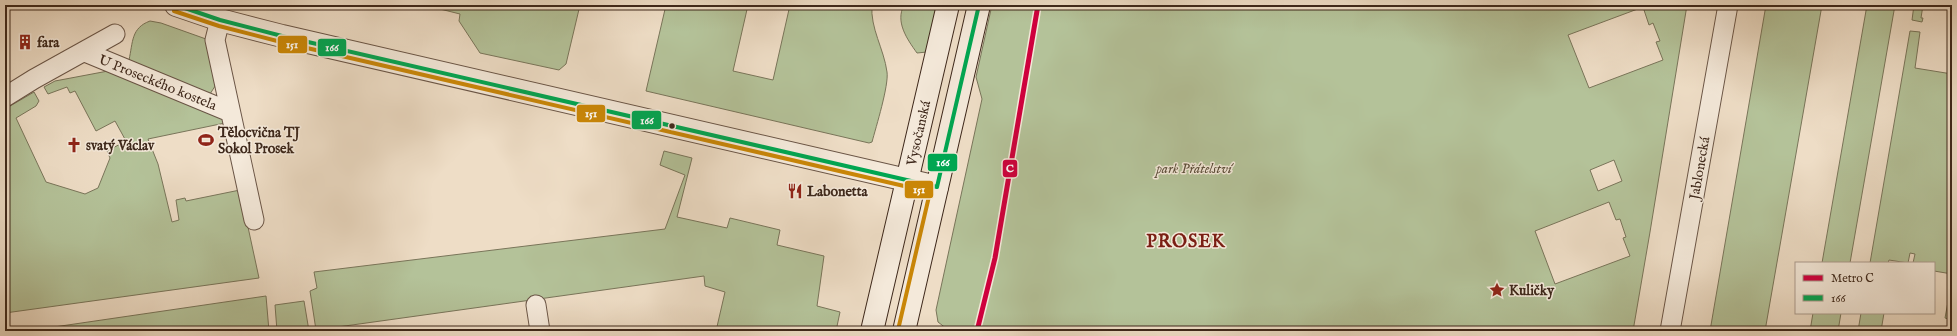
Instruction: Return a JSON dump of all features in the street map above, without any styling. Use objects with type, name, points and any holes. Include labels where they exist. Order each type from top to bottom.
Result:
[{"type":"street","points":[[176,5],[220,20],[282,36],[937,187]]},
{"type":"street","name":"Vysočanská","points":[[872,331],[948,5]]},
{"type":"street","points":[[904,331],[979,5]]},
{"type":"street","name":"Jablonecká","points":[[1670,331],[1728,5]]},
{"type":"street","name":"U Proseckého kostela","points":[[220,20],[215,40],[254,220]]},
{"type":"street","name":"U Proseckého kostela","points":[[5,97],[34,79],[115,34]]},
{"type":"street","name":"U Proseckého kostela","points":[[85,52],[230,112]]},
{"type":"street","points":[[536,305],[540,331]]},
{"type":"green space","points":[[424,5],[580,5],[566,64],[559,70],[480,53],[459,21],[460,14]]},
{"type":"green space","points":[[666,5],[748,5],[733,71],[773,80],[790,5],[872,5],[873,22],[885,63],[887,78],[882,106],[872,142],[869,143],[646,91]]},
{"type":"green space","points":[[904,5],[937,5],[927,52],[917,53],[903,30],[901,18]]},
{"type":"green space","name":"park Přátelství","points":[[992,5],[1687,5],[1633,331],[965,331],[947,329],[938,322],[936,310],[982,99],[976,77]],"holes":[[[1643,7],[1649,25],[1653,23],[1660,41],[1656,42],[1663,60],[1589,88],[1568,35]],[[1614,160],[1622,181],[1598,191],[1590,170]],[[1609,202],[1616,220],[1620,219],[1626,237],[1623,238],[1630,256],[1555,284],[1535,231]]]},
{"type":"green space","points":[[1766,5],[1822,5],[1765,331],[1710,331]]},
{"type":"green space","points":[[1867,5],[1895,5],[1850,262],[1822,262]]},
{"type":"green space","points":[[1914,5],[1923,5],[1921,18],[1923,18],[1922,22],[1912,20]]},
{"type":"green space","points":[[150,21],[161,23],[206,39],[217,83],[210,94],[134,67],[129,60],[134,36],[139,28]]},
{"type":"green space","points":[[1910,31],[1920,32],[1915,68],[1952,74],[1952,274],[1935,271],[1935,262],[1913,262],[1915,254],[1910,253],[1908,262],[1889,260],[1888,262],[1870,262]]},
{"type":"green space","points":[[108,71],[221,117],[225,123],[148,139],[158,164],[172,222],[179,220],[176,200],[185,198],[186,201],[240,190],[259,278],[5,313],[5,109],[34,92],[39,101],[36,106],[16,118],[46,182],[85,194],[98,188],[110,158],[107,151],[126,141],[115,121],[96,131],[75,91],[70,93],[67,87],[48,94],[44,87],[55,81]]},
{"type":"green space","points":[[664,151],[692,158],[677,217],[727,228],[730,218],[780,230],[777,245],[824,256],[817,306],[840,312],[836,331],[716,331],[725,292],[705,286],[704,276],[316,330],[310,291],[317,288],[314,272],[665,229],[685,175],[660,165]]},
{"type":"green space","points":[[1952,280],[1952,320],[1945,318]]},
{"type":"green space","points":[[266,296],[269,331],[55,331],[54,327]]},
{"type":"green space","points":[[304,301],[309,331],[277,331],[275,305]]},
{"type":"green space","points":[[1813,314],[1841,314],[1838,331],[1810,331]]},
{"type":"green space","points":[[1861,314],[1884,314],[1881,331],[1858,331]]},
{"type":"metro line","name":"C","points":[[977,331],[995,258],[1038,5]]},
{"type":"transit line","name":"166","points":[[176,5],[220,20],[282,36],[937,187],[979,5]]},
{"type":"transit line","name":"151","points":[[174,11],[219,26],[281,42],[930,192],[898,330]]},
{"type":"place","name":"fara","points":[[25,42]]},
{"type":"place","name":"Tělocvična TJ Sokol Prosek","points":[[206,140]]},
{"type":"place","name":"svatý Václav","points":[[74,145]]},
{"type":"place","name":"Labonetta","points":[[795,191]]},
{"type":"place","name":"Kuličky","points":[[1497,290]]},
{"type":"district","name":"PROSEK","points":[[1186,241]]}]
